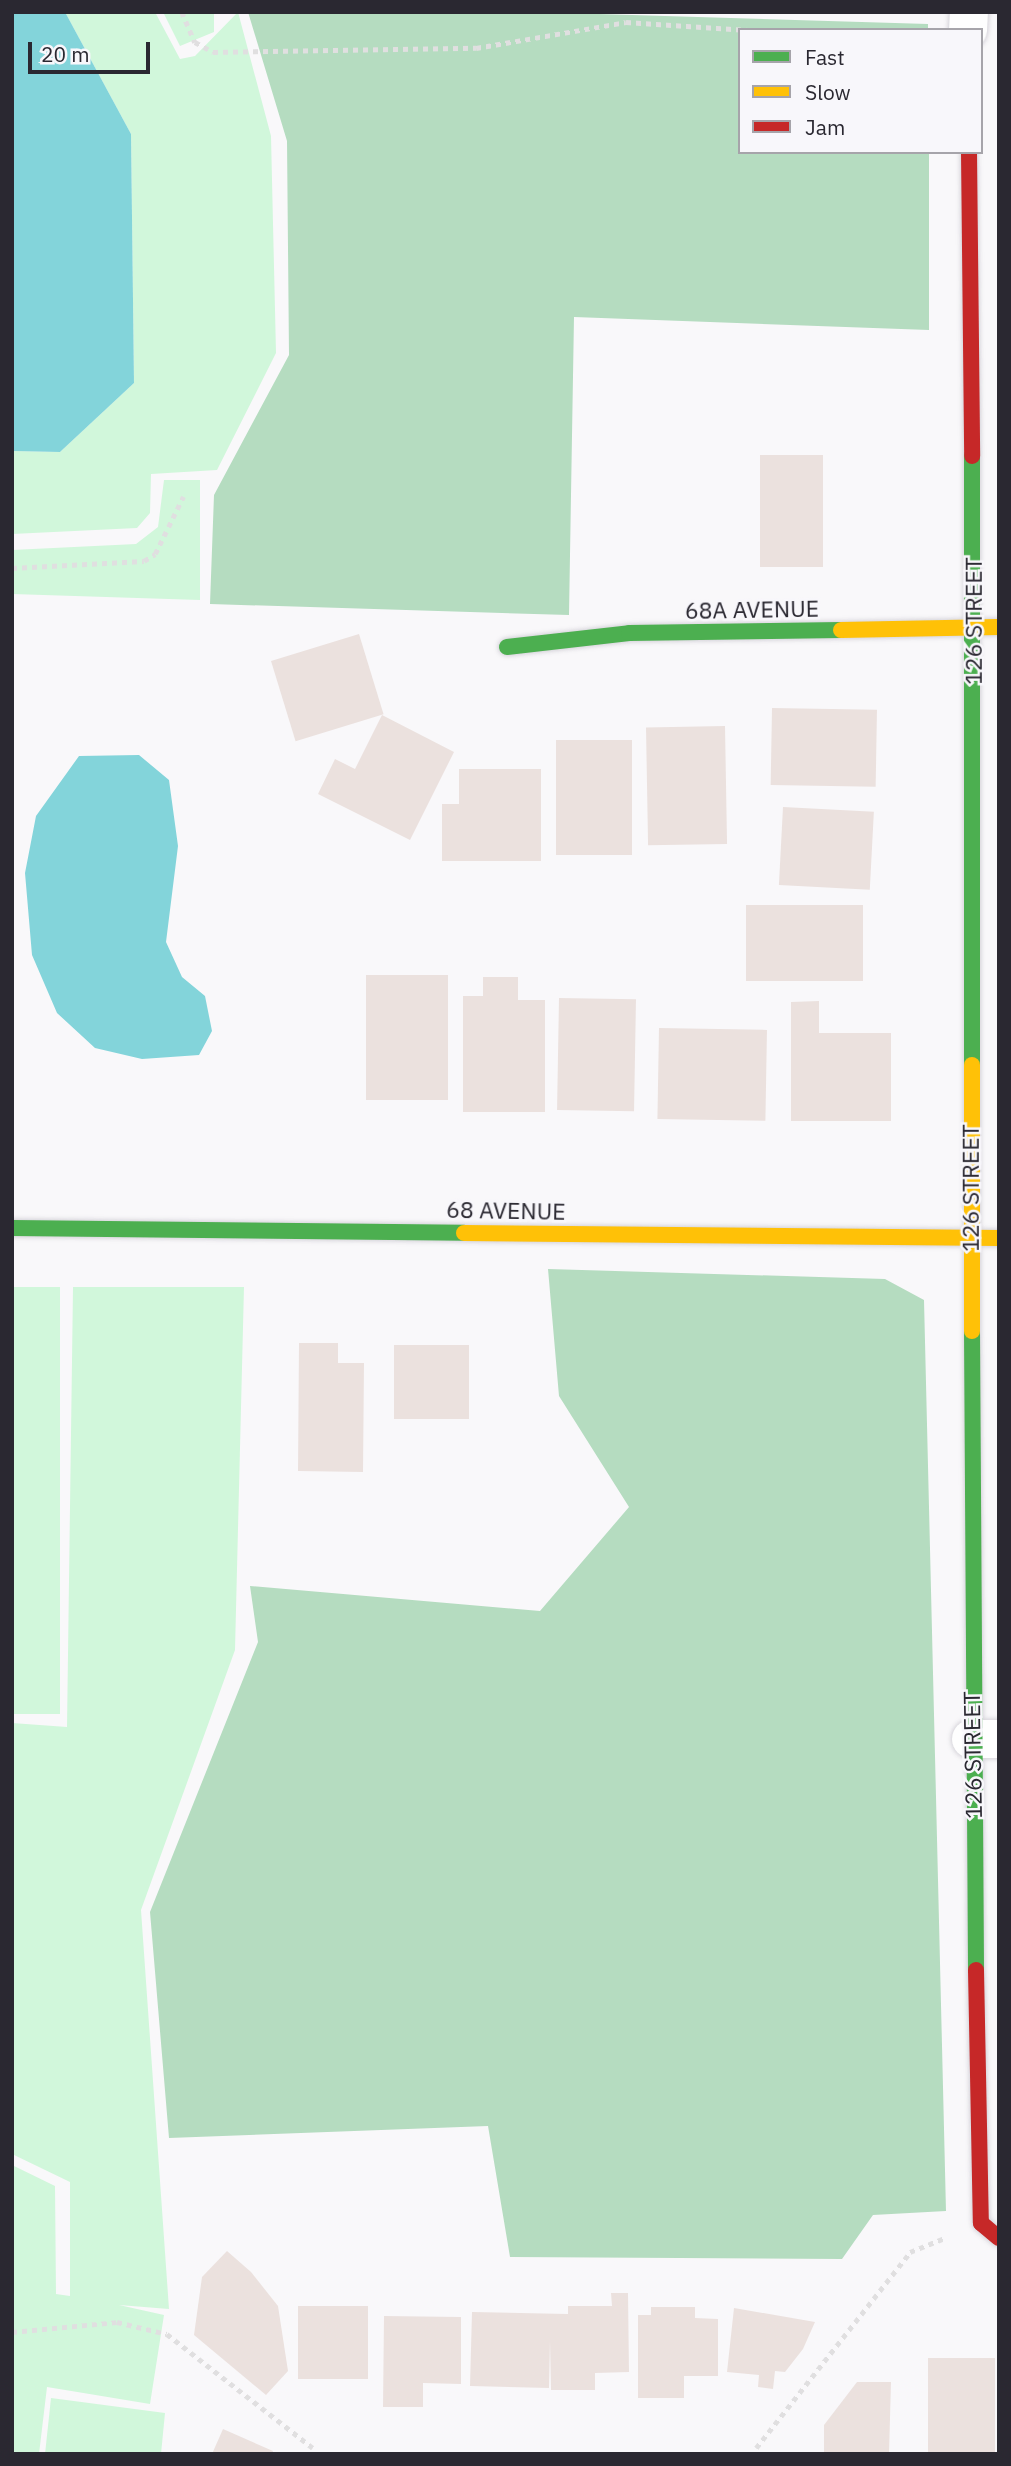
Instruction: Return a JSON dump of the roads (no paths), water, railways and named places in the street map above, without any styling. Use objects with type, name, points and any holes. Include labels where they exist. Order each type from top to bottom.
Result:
[{"type":"street","name":"126 STREET","points":[[969,154],[974,629],[970,1237],[985,1739],[981,2223],[999,2238]]},
{"type":"street","name":"68A AVENUE","points":[[507,647],[629,633],[999,627]]},
{"type":"street","name":"68 AVENUE","points":[[12,1228],[999,1238]]},
{"type":"water","points":[[12,12],[65,12],[131,134],[134,383],[60,452],[12,451]]},
{"type":"water","points":[[139,755],[169,780],[178,846],[166,942],[182,977],[205,996],[212,1031],[199,1055],[142,1059],[95,1048],[57,1013],[32,955],[25,873],[36,816],[79,756]]}]
